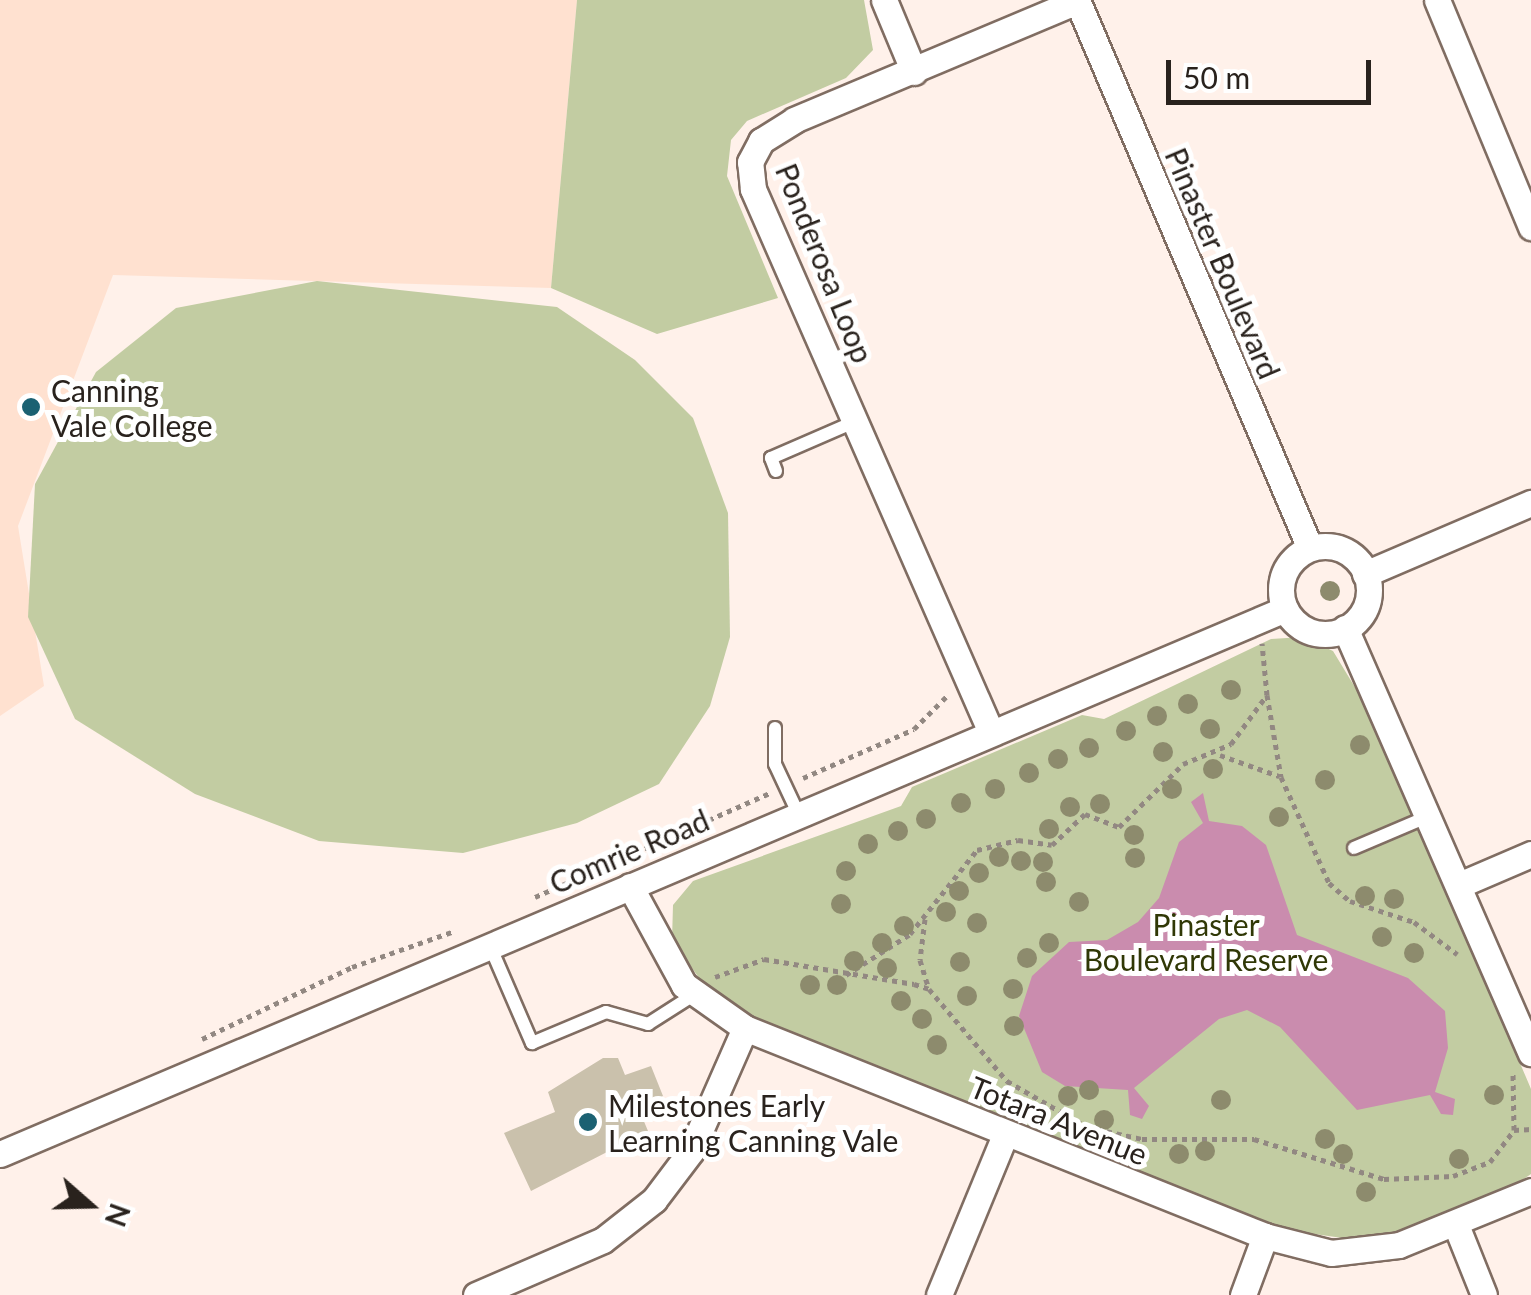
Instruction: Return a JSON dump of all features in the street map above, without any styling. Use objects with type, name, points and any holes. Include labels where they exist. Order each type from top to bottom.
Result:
[{"type":"street","points":[[884,0],[914,72]]},
{"type":"street","points":[[1437,0],[1531,227]]},
{"type":"street","name":"Ponderosa Loop","points":[[990,730],[753,189],[750,162],[760,141],[794,120],[1077,1]]},
{"type":"street","name":"Pinaster Boulevard","points":[[1077,1],[1310,548]]},
{"type":"street","points":[[1364,574],[1531,503]]},
{"type":"street","points":[[1310,548],[1341,549],[1364,574],[1364,611],[1345,628],[1306,630],[1285,608],[1282,578],[1310,548]]},
{"type":"street","name":"Comrie Road","points":[[0,1154],[990,730],[1285,608]]},
{"type":"street","points":[[1345,628],[1459,884],[1520,1055]]},
{"type":"street","points":[[1459,884],[1531,854]]},
{"type":"street","name":"Totara Avenue","points":[[630,886],[701,989],[745,1028],[1265,1236],[1331,1253],[1456,1226],[1531,1191]]},
{"type":"street","points":[[476,1295],[603,1240],[654,1200],[691,1151],[745,1028]]},
{"type":"street","points":[[939,1295],[1005,1134]]},
{"type":"street","points":[[1456,1226],[1484,1295]]},
{"type":"street","points":[[1243,1295],[1265,1236]]},
{"type":"lane","points":[[776,472],[771,458],[856,421]]},
{"type":"lane","points":[[775,728],[776,764],[798,813]]},
{"type":"lane","points":[[1354,848],[1428,816]]},
{"type":"lane","points":[[490,946],[532,1043],[606,1012],[648,1024],[701,989]]},
{"type":"path","points":[[1252,620],[1281,777],[1332,887],[1424,928],[1469,968]]},
{"type":"path","points":[[798,780],[914,729],[928,706],[954,692]]},
{"type":"path","points":[[1217,755],[1267,695]]},
{"type":"path","points":[[844,976],[926,918],[977,850],[1052,845],[1085,814],[1119,827],[1183,764],[1217,755],[1281,777]]},
{"type":"path","points":[[926,918],[920,960],[930,989],[1028,1098],[1121,1137],[1233,1136],[1384,1179],[1473,1171],[1514,1130],[1520,1055]]},
{"type":"path","points":[[701,989],[764,960],[930,989]]},
{"type":"path","points":[[1514,1130],[1531,1130]]},
{"type":"shaded area","name":"Canning Vale College","points":[[0,0],[577,0],[551,288],[113,275],[18,526],[44,686],[0,716]]},
{"type":"shaded area","points":[[1203,793],[1209,821],[1242,826],[1266,845],[1297,935],[1408,978],[1445,1011],[1448,1048],[1435,1092],[1455,1099],[1453,1115],[1441,1114],[1430,1095],[1357,1110],[1280,1027],[1247,1010],[1219,1019],[1134,1088],[1149,1106],[1142,1119],[1130,1115],[1128,1090],[1065,1086],[1042,1072],[1019,1016],[1032,976],[1069,942],[1107,940],[1138,922],[1159,898],[1179,842],[1203,823],[1191,802]]},
{"type":"green space","points":[[577,0],[864,0],[873,50],[846,78],[747,121],[731,140],[727,176],[778,298],[657,334],[551,288]]},
{"type":"green space","points":[[317,281],[557,307],[635,360],[693,418],[728,513],[730,637],[710,706],[659,784],[577,823],[463,853],[319,841],[195,794],[75,719],[28,617],[35,484],[96,372],[176,308]]},
{"type":"green space","name":"Pinaster Boulevard Reserve","points":[[1303,637],[1333,651],[1370,712],[1531,1089],[1531,1174],[1513,1186],[1407,1233],[1363,1241],[1280,1229],[759,1020],[699,978],[672,940],[673,905],[693,881],[901,806],[912,787],[1082,715],[1104,719],[1271,639]]},
{"type":"building","name":"Milestones Early Learning Canning Vale","points":[[603,1058],[618,1058],[625,1075],[651,1066],[663,1096],[640,1112],[648,1131],[531,1191],[504,1133],[555,1112],[548,1092]]},
{"type":"place","name":"Canning Vale College","points":[[31,407]]},
{"type":"place","name":"Milestones Early Learning Canning Vale","points":[[588,1122]]}]
